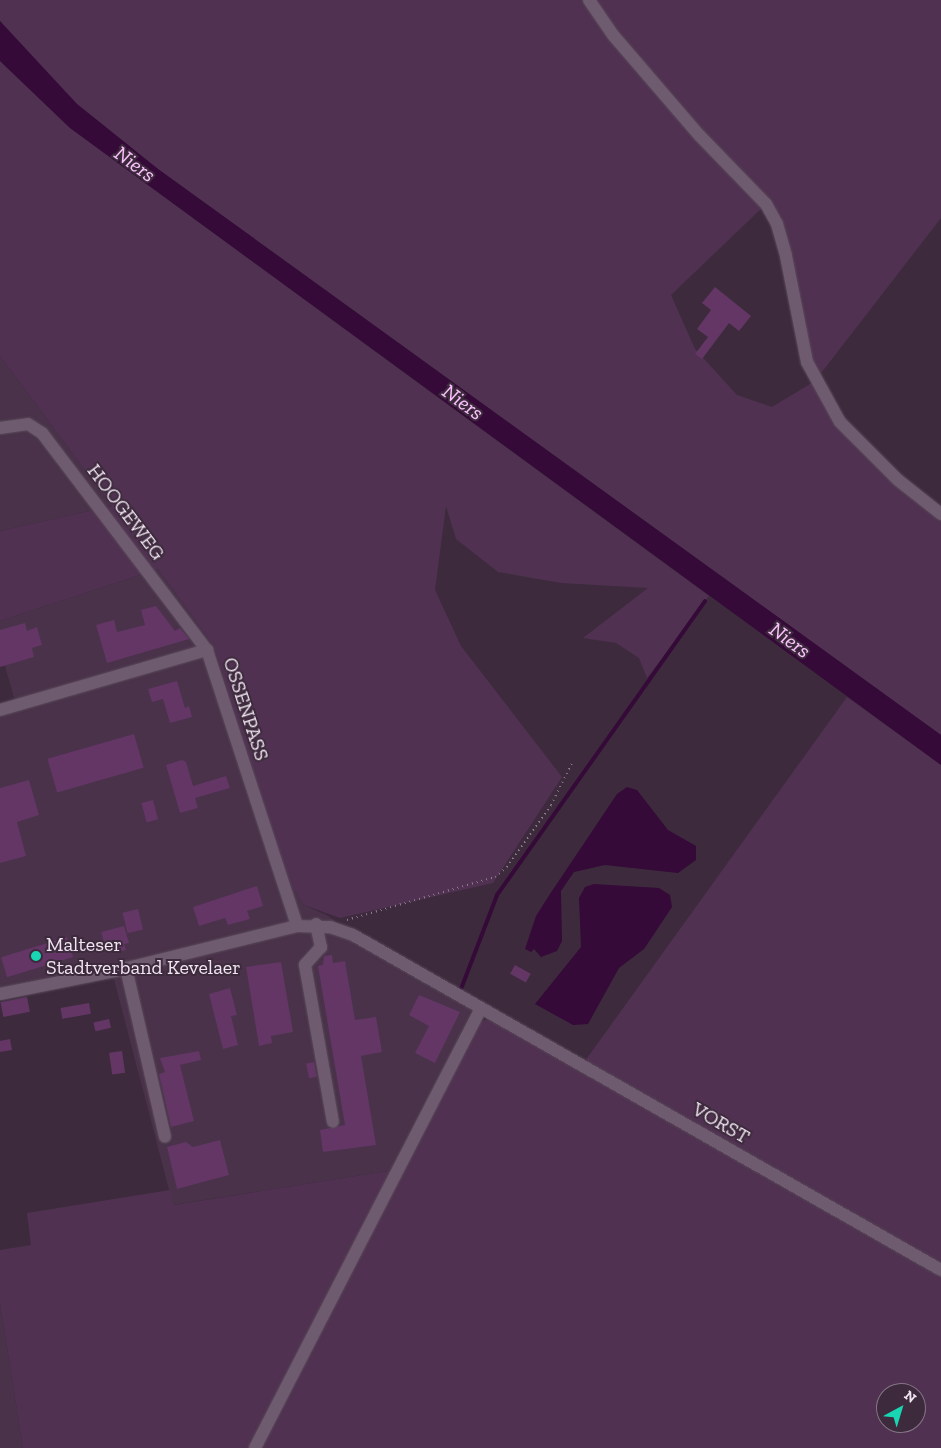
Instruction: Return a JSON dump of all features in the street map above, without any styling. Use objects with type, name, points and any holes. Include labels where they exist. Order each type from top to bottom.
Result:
[{"type":"street","points":[[589,0],[613,34],[700,136],[766,204],[777,224],[786,256],[807,362],[840,422],[898,480],[941,514]]},
{"type":"street","name":"HOOGEWEG","points":[[0,428],[28,424],[42,433],[207,650]]},
{"type":"street","name":"OSSENPASS","points":[[0,710],[207,650],[297,926]]},
{"type":"street","points":[[316,924],[321,947],[305,965],[333,1122]]},
{"type":"street","points":[[0,994],[126,968],[297,926],[316,924],[330,926],[482,1008],[255,1448]]},
{"type":"street","points":[[126,968],[165,1137]]},
{"type":"street","name":"VORST","points":[[482,1008],[941,1270]]},
{"type":"path","points":[[330,926],[495,877],[507,867],[550,805],[573,761]]},
{"type":"shaded area","points":[[0,0],[941,0],[941,218],[815,381],[840,422],[941,514],[941,735],[158,169],[77,104],[8,33],[0,21]],"holes":[[[766,204],[815,381],[772,407],[737,395],[695,349],[671,295]]]},
{"type":"shaded area","points":[[0,61],[70,128],[709,596],[647,678],[639,658],[616,643],[583,638],[648,588],[561,583],[498,572],[456,539],[446,506],[435,590],[461,646],[562,777],[493,883],[340,918],[304,905],[278,866],[261,795],[214,646],[158,569],[0,621],[0,531],[112,506],[0,356]]},
{"type":"shaded area","points":[[0,356],[112,506],[0,531]]},
{"type":"shaded area","points":[[158,569],[214,645],[261,795],[278,866],[304,905],[328,916],[382,956],[472,1010],[394,1170],[173,1205],[110,964],[0,988],[0,717],[18,711],[0,649],[0,621]]},
{"type":"shaded area","points":[[847,697],[941,765],[941,1448],[259,1448],[480,1021],[492,1019],[580,1068]]},
{"type":"shaded area","points":[[394,1170],[252,1448],[23,1448],[0,1303],[0,1250],[31,1245],[27,1213],[170,1190],[174,1205]]},
{"type":"shaded area","points":[[0,1303],[23,1448],[0,1448]]},
{"type":"water","name":"Niers","points":[[0,21],[77,104],[158,169],[941,735],[941,765],[70,128],[0,61]]},
{"type":"water","points":[[627,787],[637,790],[668,830],[696,846],[696,860],[678,873],[605,865],[574,872],[561,891],[562,941],[557,951],[541,957],[534,949],[531,952],[525,949],[536,916],[617,794]]},
{"type":"water","points":[[594,884],[659,888],[670,895],[672,907],[644,949],[619,968],[588,1024],[573,1025],[535,1004],[581,947],[579,898],[585,887]]},
{"type":"building","points":[[715,287],[751,316],[739,331],[729,323],[702,359],[695,354],[708,337],[697,329],[711,310],[702,303]]},
{"type":"building","points":[[156,606],[175,631],[180,628],[189,639],[107,663],[96,625],[114,620],[117,632],[145,625],[141,610]]},
{"type":"building","points":[[25,623],[27,631],[37,627],[42,645],[32,648],[34,657],[0,667],[0,630]]},
{"type":"building","points":[[177,681],[185,708],[189,706],[192,717],[170,723],[163,699],[152,702],[148,689]]},
{"type":"building","points":[[134,734],[144,768],[57,792],[47,759]]},
{"type":"building","points":[[182,760],[186,762],[193,786],[226,776],[230,788],[195,798],[198,808],[180,813],[166,765]]},
{"type":"building","points":[[29,780],[39,815],[17,822],[26,856],[0,863],[0,788]]},
{"type":"building","points":[[153,800],[158,819],[147,822],[141,803]]},
{"type":"building","points":[[257,886],[263,906],[247,911],[250,919],[228,925],[225,918],[199,926],[193,907]]},
{"type":"building","points":[[138,909],[143,929],[128,933],[122,913]]},
{"type":"building","points":[[124,926],[129,943],[124,944],[126,950],[114,953],[112,947],[106,949],[101,932]]},
{"type":"building","name":"Malteser Stadtverband Kevelaer","points":[[67,937],[73,957],[7,977],[1,957]]},
{"type":"building","points":[[332,955],[333,963],[345,961],[355,1020],[376,1017],[382,1052],[361,1056],[376,1145],[323,1152],[320,1130],[345,1125],[318,966],[323,965],[324,956]]},
{"type":"building","points":[[281,962],[293,1032],[271,1036],[272,1043],[259,1046],[246,967]]},
{"type":"building","points":[[515,965],[531,974],[526,982],[510,974]]},
{"type":"building","points":[[230,988],[237,1015],[231,1016],[238,1045],[223,1049],[209,994]]},
{"type":"building","points":[[419,995],[460,1012],[435,1063],[415,1053],[429,1026],[409,1015]]},
{"type":"building","points":[[27,997],[30,1012],[3,1017],[0,1002]]},
{"type":"building","points":[[89,1003],[91,1014],[62,1019],[60,1008]]},
{"type":"building","points":[[109,1019],[111,1028],[95,1031],[93,1023]]},
{"type":"building","points":[[10,1039],[12,1050],[0,1052],[0,1041]]},
{"type":"building","points":[[122,1051],[125,1073],[112,1075],[109,1053]]},
{"type":"building","points":[[199,1051],[201,1060],[180,1065],[194,1121],[171,1127],[159,1074],[165,1072],[160,1058]]},
{"type":"building","points":[[314,1062],[317,1077],[309,1078],[306,1064]]},
{"type":"building","points":[[220,1140],[229,1175],[177,1189],[167,1147],[186,1142],[193,1147]]},
{"type":"waterway","points":[[461,989],[497,895],[705,601]]},
{"type":"place","name":"Malteser Stadtverband Kevelaer","points":[[36,956]]}]
